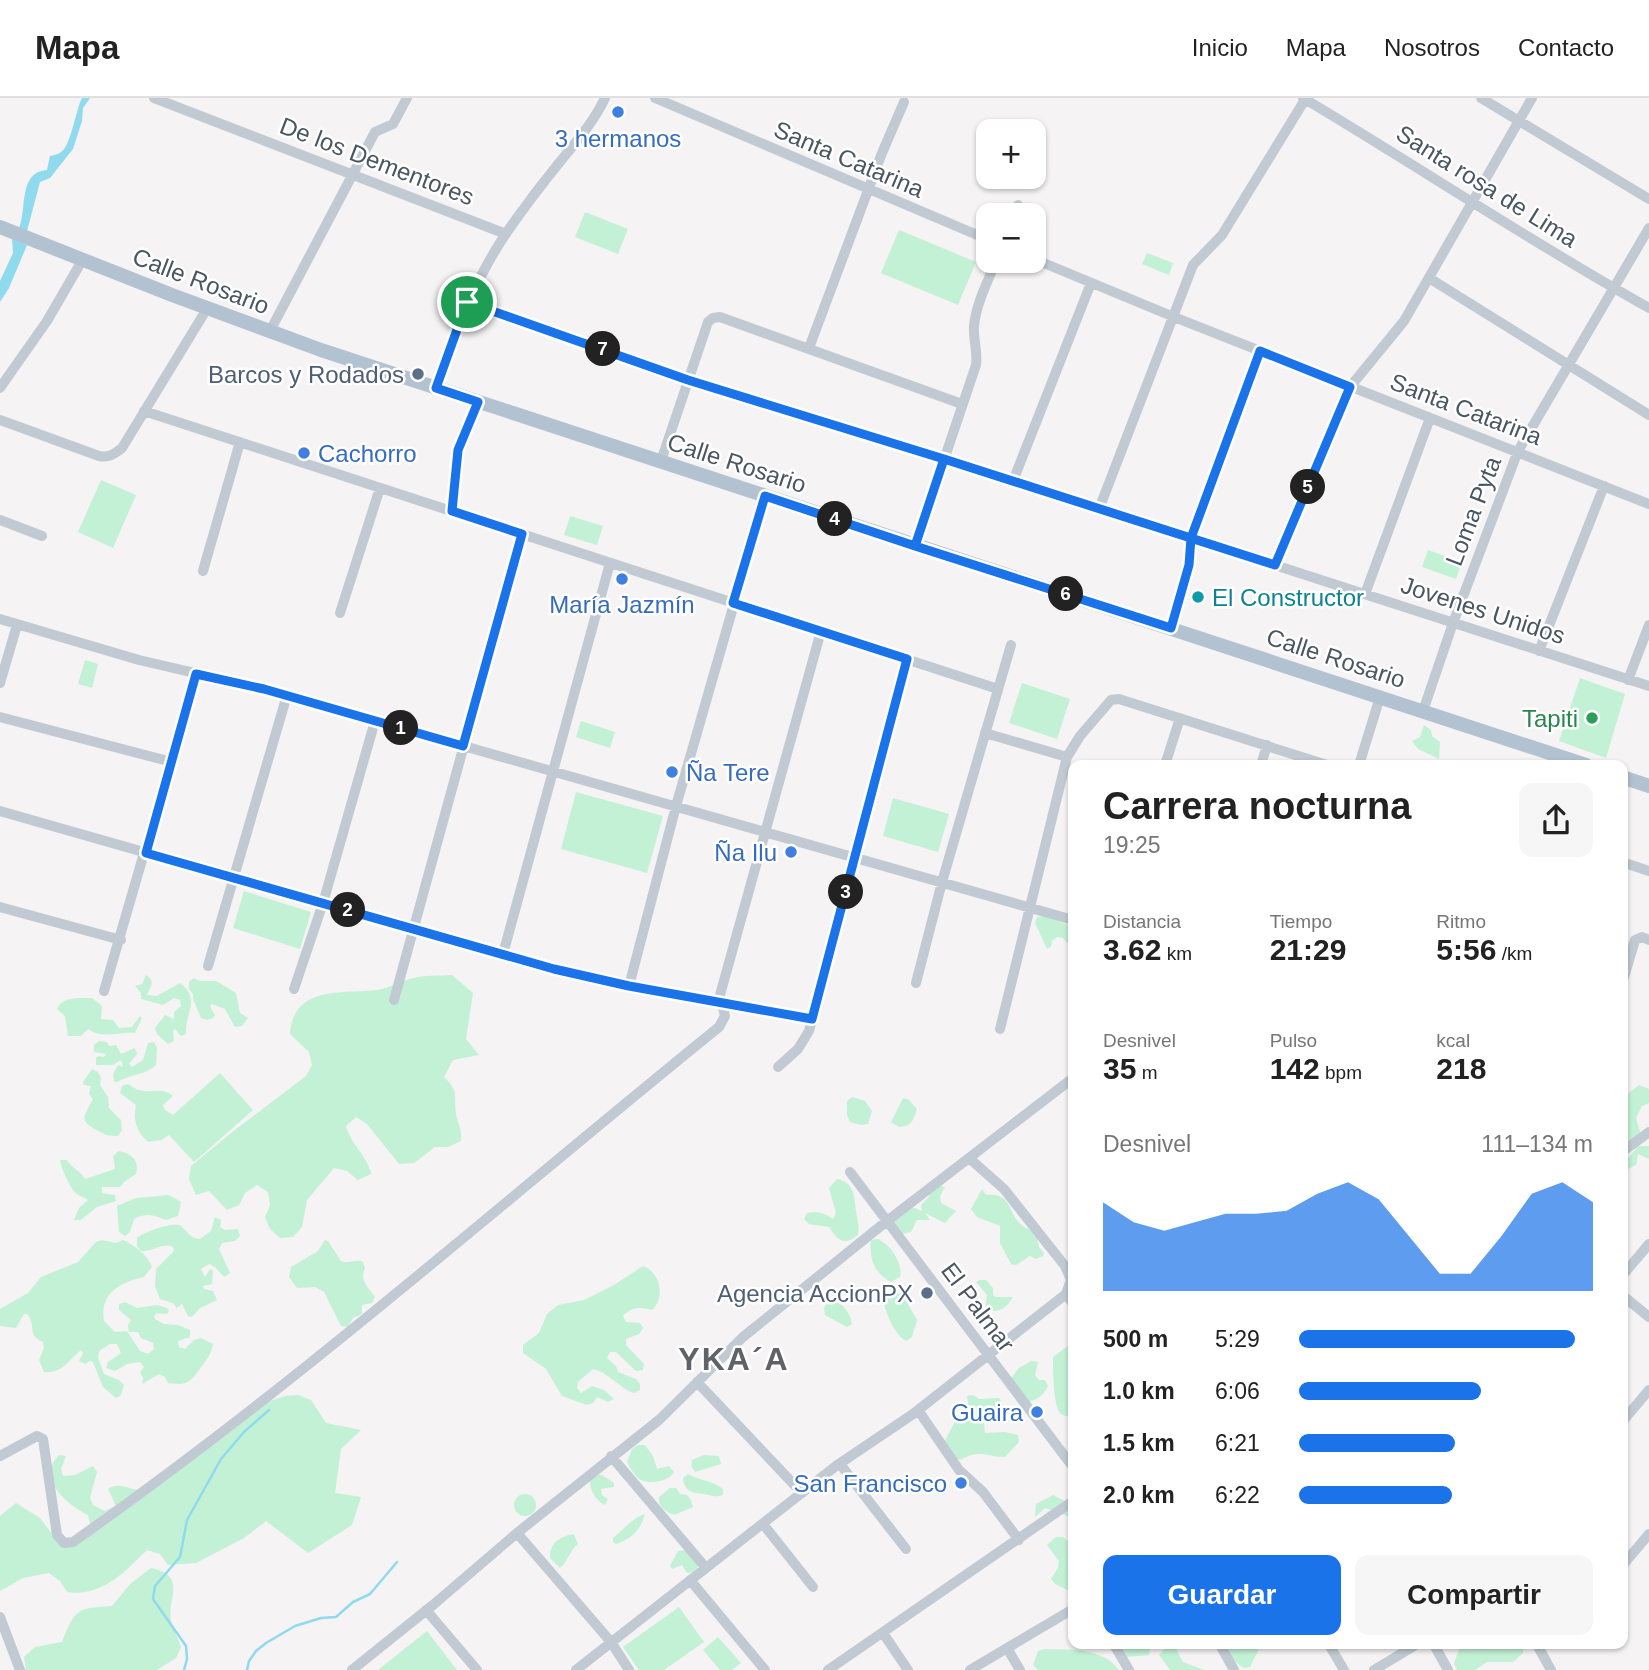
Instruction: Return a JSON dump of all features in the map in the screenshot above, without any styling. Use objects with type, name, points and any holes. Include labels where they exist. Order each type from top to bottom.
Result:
[{"type":"main road","name":"Calle Rosario","points":[[7,229],[270,331],[436,388],[1571,760]]},
{"type":"main road","points":[[1628,779],[1649,786]]},
{"type":"street","name":"De los Dementores","points":[[154,98],[506,234]]},
{"type":"street","points":[[270,331],[375,132],[393,124],[407,98]]},
{"type":"street","points":[[436,388],[467,302],[506,234],[590,125],[606,98]]},
{"type":"street","name":"Santa Catarina","points":[[655,98],[976,235]]},
{"type":"street","points":[[1099,509],[1193,265],[1222,235],[1304,98]]},
{"type":"street","name":"Santa rosa de Lima","points":[[1304,98],[1472,203],[1649,308]]},
{"type":"street","points":[[1481,98],[1649,199]]},
{"type":"street","points":[[1275,565],[1350,387],[1396,332],[1532,98]]},
{"type":"street","points":[[809,348],[904,102]]},
{"type":"street","name":"Loma Pyta","points":[[1423,711],[1518,451],[1649,228]]},
{"type":"street","points":[[0,388],[47,321],[83,259]]},
{"type":"street","name":"Santa Catarina","points":[[1046,264],[1649,504]]},
{"type":"street","points":[[915,546],[978,357],[974,326],[992,273]]},
{"type":"street","points":[[1429,278],[1649,415]]},
{"type":"street","points":[[1013,481],[1091,283]]},
{"type":"street","name":"Jovenes Unidos","points":[[467,302],[688,380],[1013,481],[1649,687]]},
{"type":"street","points":[[0,420],[99,456],[109,457],[122,448],[208,307]]},
{"type":"street","points":[[661,461],[708,322],[713,318],[720,317],[962,404]]},
{"type":"street","points":[[1171,628],[1189,565],[1191,538],[1260,351]]},
{"type":"street","points":[[452,511],[458,450],[478,402]]},
{"type":"street","points":[[144,411],[998,690]]},
{"type":"street","points":[[1365,594],[1430,418]]},
{"type":"street","points":[[203,571],[240,442]]},
{"type":"street","points":[[1539,651],[1604,486]]},
{"type":"street","points":[[340,613],[380,488]]},
{"type":"street","points":[[629,986],[676,806],[765,496]]},
{"type":"street","points":[[0,520],[43,536]]},
{"type":"street","points":[[394,1000],[522,534]]},
{"type":"street","points":[[503,954],[610,563]]},
{"type":"street","points":[[0,619],[196,674],[287,695],[1068,918]]},
{"type":"street","points":[[0,683],[17,625]]},
{"type":"street","points":[[1628,680],[1649,625]]},
{"type":"street","points":[[0,1456],[37,1436],[43,1439],[57,1535],[64,1543],[73,1542],[165,1477],[299,1371],[724,1021],[720,995],[821,632]]},
{"type":"street","points":[[916,983],[942,882],[1011,645]]},
{"type":"street","points":[[778,1067],[803,1043],[812,1019],[907,659]]},
{"type":"street","points":[[104,991],[121,940],[196,674]]},
{"type":"street","points":[[208,967],[287,695]]},
{"type":"street","points":[[1361,760],[1380,697]]},
{"type":"street","points":[[1000,1029],[1068,757],[1080,736],[1111,700],[1119,699],[1312,760]]},
{"type":"street","points":[[0,717],[172,762]]},
{"type":"street","points":[[1167,760],[1180,718]]},
{"type":"street","points":[[294,989],[323,903],[375,720]]},
{"type":"street","points":[[985,733],[1068,757]]},
{"type":"street","points":[[1262,760],[1267,745]]},
{"type":"street","points":[[0,811],[503,954],[629,986],[812,1019]]},
{"type":"street","points":[[1628,864],[1649,871]]},
{"type":"street","points":[[0,907],[121,940]]},
{"type":"street","points":[[1628,964],[1635,940],[1642,937],[1649,940]]},
{"type":"street","points":[[352,1670],[611,1456],[659,1420],[743,1337],[887,1221],[1068,1081]]},
{"type":"street","points":[[1628,1148],[1647,1136]]},
{"type":"street","points":[[969,1158],[1004,1189],[1068,1273]]},
{"type":"street","name":"El Palmar","points":[[850,1172],[1068,1460]]},
{"type":"street","points":[[1628,1269],[1649,1244]]},
{"type":"street","points":[[576,1670],[840,1464],[989,1356],[1066,1294],[1068,1288]]},
{"type":"street","points":[[1628,1300],[1649,1317]]},
{"type":"street","points":[[697,1382],[802,1493]]},
{"type":"street","points":[[1628,1415],[1649,1390]]},
{"type":"street","points":[[918,1410],[959,1470],[983,1493],[1019,1540]]},
{"type":"street","points":[[611,1456],[706,1568]]},
{"type":"street","points":[[840,1464],[906,1549]]},
{"type":"street","points":[[828,1670],[1068,1505]]},
{"type":"street","points":[[763,1524],[813,1587]]},
{"type":"street","points":[[517,1533],[611,1642],[629,1670]]},
{"type":"street","points":[[1628,1559],[1649,1534]]},
{"type":"street","points":[[690,1580],[765,1670]]},
{"type":"street","points":[[426,1610],[477,1670]]},
{"type":"street","points":[[970,1670],[1068,1612]]},
{"type":"street","points":[[0,1617],[20,1670]]},
{"type":"street","points":[[883,1633],[908,1670]]},
{"type":"street","points":[[1007,1648],[1020,1670]]},
{"type":"street","points":[[1117,1649],[1129,1670]]},
{"type":"street","points":[[1222,1649],[1234,1670]]},
{"type":"street","points":[[1332,1649],[1344,1670]]},
{"type":"street","points":[[1374,1670],[1409,1649]]},
{"type":"street","points":[[1436,1649],[1448,1670]]},
{"type":"street","points":[[1539,1649],[1551,1670]]},
{"type":"green space","points":[[585,212],[628,229],[618,254],[575,237]]},
{"type":"green space","points":[[899,230],[976,262],[958,305],[881,273]]},
{"type":"green space","points":[[1147,253],[1173,263],[1169,275],[1142,264]]},
{"type":"green space","points":[[101,480],[136,495],[113,548],[78,532]]},
{"type":"green space","points":[[570,516],[603,526],[597,545],[564,535]]},
{"type":"green space","points":[[1428,550],[1462,562],[1456,579],[1422,567]]},
{"type":"green space","points":[[85,660],[98,664],[92,688],[78,684]]},
{"type":"green space","name":"Tapiti","points":[[1580,678],[1625,694],[1606,758],[1559,741]]},
{"type":"green space","points":[[1022,683],[1070,699],[1057,739],[1009,723]]},
{"type":"green space","points":[[581,721],[615,732],[610,748],[576,737]]},
{"type":"green space","points":[[1424,725],[1440,742],[1439,759],[1418,749],[1412,741],[1420,737]]},
{"type":"green space","points":[[576,792],[663,816],[647,873],[561,849]]},
{"type":"green space","points":[[893,798],[949,814],[938,852],[883,836]]},
{"type":"green space","points":[[244,891],[311,912],[300,949],[233,928]]},
{"type":"green space","points":[[1045,916],[1068,925],[1068,944],[1063,938],[1057,937],[1047,949],[1035,923],[1037,917]]},
{"type":"green space","points":[[146,975],[152,982],[147,995],[157,996],[180,983],[190,995],[186,1034],[181,1036],[175,1029],[174,1041],[168,1044],[157,1034],[155,1028],[165,1015],[174,1019],[174,1012],[181,1006],[180,1000],[174,998],[163,1005],[141,999],[141,993],[135,986],[142,984]]},
{"type":"green space","points":[[452,975],[473,993],[466,1039],[479,1055],[453,1060],[444,1077],[454,1090],[461,1141],[448,1147],[435,1147],[414,1163],[399,1164],[367,1124],[356,1117],[346,1126],[371,1174],[358,1180],[347,1171],[334,1168],[307,1200],[302,1227],[293,1237],[280,1238],[270,1229],[265,1217],[270,1205],[268,1192],[257,1185],[245,1193],[239,1205],[227,1210],[209,1191],[196,1195],[189,1179],[191,1166],[306,1076],[312,1065],[309,1052],[290,1034],[293,1018],[300,1007],[321,995],[377,990],[418,977]]},
{"type":"green space","points":[[194,978],[200,981],[216,981],[236,993],[240,1013],[248,1018],[242,1026],[235,1027],[225,1009],[212,1004],[210,1006],[215,1015],[213,1018],[201,1018],[189,989],[189,982]]},
{"type":"green space","points":[[92,998],[102,1006],[101,1019],[113,1020],[119,1028],[132,1027],[140,1016],[142,1018],[135,1033],[106,1035],[88,1029],[81,1036],[68,1036],[65,1016],[57,1009],[59,1005],[72,999]]},
{"type":"green space","points":[[99,1041],[110,1046],[116,1045],[121,1054],[135,1048],[137,1054],[129,1064],[132,1067],[143,1060],[148,1043],[154,1042],[157,1048],[156,1065],[143,1073],[114,1081],[113,1074],[118,1065],[123,1067],[121,1060],[113,1065],[96,1065],[96,1058],[106,1054],[94,1052],[94,1045]]},
{"type":"green space","points":[[92,1069],[98,1072],[101,1078],[100,1085],[108,1097],[109,1108],[121,1120],[122,1130],[118,1136],[102,1133],[85,1120],[85,1113],[93,1099],[89,1094],[91,1086],[84,1085],[83,1082]]},
{"type":"green space","points":[[220,1073],[253,1110],[194,1162],[169,1135],[161,1140],[148,1142],[136,1125],[136,1105],[120,1093],[122,1086],[128,1084],[143,1091],[169,1093],[173,1096],[163,1105],[165,1110],[173,1115]]},
{"type":"green space","points":[[1639,1085],[1649,1089],[1649,1103],[1642,1106],[1636,1118],[1640,1132],[1628,1143],[1628,1093]]},
{"type":"green space","points":[[852,1097],[865,1101],[872,1111],[868,1124],[850,1122],[847,1101]]},
{"type":"green space","points":[[903,1098],[909,1100],[917,1109],[910,1124],[899,1127],[891,1122]]},
{"type":"green space","points":[[1638,1146],[1649,1146],[1649,1159],[1638,1154],[1636,1165],[1628,1169],[1629,1157]]},
{"type":"green space","points":[[119,1151],[134,1158],[137,1165],[136,1174],[120,1187],[102,1187],[102,1193],[115,1195],[116,1201],[97,1207],[81,1220],[74,1220],[79,1208],[88,1200],[72,1188],[60,1160],[67,1160],[85,1179],[115,1169],[113,1156]]},
{"type":"green space","points":[[837,1179],[847,1184],[852,1191],[859,1226],[858,1235],[845,1241],[838,1239],[829,1227],[809,1224],[804,1219],[807,1213],[815,1212],[833,1219],[836,1213],[829,1188]]},
{"type":"green space","points":[[936,1184],[945,1187],[940,1196],[941,1203],[956,1211],[945,1223],[925,1213],[930,1220],[917,1220],[911,1232],[895,1236],[894,1213],[904,1204],[922,1211],[921,1205],[929,1197],[930,1187]]},
{"type":"green space","points":[[982,1189],[986,1195],[1001,1197],[1025,1228],[1036,1231],[1043,1256],[1036,1259],[1030,1256],[1016,1265],[1011,1264],[1000,1243],[1000,1226],[977,1217],[971,1209]]},
{"type":"green space","points":[[169,1195],[181,1202],[178,1216],[166,1220],[146,1215],[134,1219],[130,1232],[125,1236],[119,1232],[117,1206],[136,1198]]},
{"type":"green space","points":[[215,1217],[221,1220],[220,1227],[225,1230],[238,1229],[240,1236],[235,1241],[222,1243],[219,1249],[230,1273],[224,1277],[209,1264],[201,1269],[205,1277],[210,1269],[213,1271],[212,1284],[203,1286],[204,1289],[213,1291],[217,1300],[200,1308],[192,1317],[188,1316],[182,1304],[177,1308],[173,1303],[160,1299],[155,1286],[156,1269],[174,1248],[163,1246],[141,1251],[137,1246],[137,1238],[159,1228],[177,1225],[191,1236],[200,1239],[211,1231]]},
{"type":"green space","points":[[878,1239],[891,1250],[900,1266],[900,1277],[891,1282],[880,1274],[872,1259],[871,1240]]},
{"type":"green space","points":[[325,1240],[341,1261],[363,1262],[364,1280],[375,1297],[372,1303],[362,1305],[362,1314],[353,1318],[348,1327],[341,1326],[324,1292],[315,1287],[297,1288],[289,1277],[291,1267],[318,1251]]},
{"type":"green space","points":[[96,1242],[127,1242],[144,1255],[152,1267],[144,1277],[127,1282],[108,1296],[103,1311],[104,1321],[115,1332],[127,1331],[140,1351],[148,1354],[154,1349],[153,1343],[141,1338],[138,1332],[129,1332],[128,1325],[131,1320],[119,1310],[119,1304],[125,1302],[137,1308],[157,1305],[169,1311],[167,1314],[157,1313],[155,1319],[190,1330],[190,1337],[178,1341],[179,1347],[185,1349],[194,1340],[201,1338],[213,1344],[208,1358],[188,1382],[168,1383],[165,1377],[159,1374],[142,1384],[140,1372],[144,1367],[140,1362],[127,1364],[115,1371],[106,1368],[108,1362],[121,1353],[117,1344],[110,1344],[99,1351],[98,1358],[104,1374],[124,1385],[121,1395],[116,1398],[103,1387],[93,1362],[85,1364],[79,1361],[83,1353],[81,1350],[56,1371],[44,1372],[39,1360],[44,1348],[43,1342],[33,1333],[27,1314],[24,1314],[16,1328],[0,1326],[0,1309],[28,1293],[41,1277],[78,1262]]},
{"type":"green space","points":[[643,1266],[657,1279],[659,1298],[652,1310],[636,1308],[623,1316],[626,1322],[640,1323],[643,1328],[639,1334],[626,1339],[626,1345],[644,1364],[643,1370],[636,1371],[616,1352],[610,1352],[607,1358],[616,1366],[618,1372],[636,1379],[640,1390],[634,1393],[629,1391],[604,1373],[593,1369],[578,1382],[577,1388],[581,1393],[592,1386],[604,1390],[614,1399],[608,1402],[597,1397],[593,1403],[587,1405],[562,1396],[546,1369],[523,1353],[523,1345],[539,1333],[547,1314],[558,1305],[584,1300]]},
{"type":"green space","points":[[986,1280],[996,1297],[1013,1297],[1001,1309],[985,1311],[987,1295],[976,1282]]},
{"type":"green space","points":[[888,1293],[902,1294],[917,1320],[912,1337],[906,1341],[894,1328],[888,1316],[883,1298]]},
{"type":"green space","points":[[834,1301],[846,1310],[852,1324],[847,1327],[825,1315],[824,1308],[828,1302]]},
{"type":"green space","points":[[1068,1346],[1068,1416],[1062,1415],[1056,1404],[1053,1357]]},
{"type":"green space","points":[[1031,1361],[1038,1362],[1035,1375],[1039,1380],[1045,1380],[1048,1386],[1040,1396],[1021,1404],[1011,1378],[1019,1368]]},
{"type":"green space","points":[[298,1395],[311,1400],[326,1423],[361,1430],[341,1449],[335,1493],[361,1497],[352,1525],[308,1553],[266,1521],[244,1538],[196,1563],[168,1565],[160,1554],[147,1550],[121,1575],[91,1591],[67,1592],[60,1581],[49,1573],[23,1578],[0,1591],[0,1516],[16,1503],[40,1518],[56,1539],[70,1542],[91,1528],[88,1515],[71,1505],[57,1490],[53,1481],[53,1464],[59,1455],[66,1456],[61,1469],[63,1476],[75,1475],[93,1466],[97,1472],[90,1498],[93,1505],[105,1511],[116,1506],[108,1489],[121,1486],[143,1491],[246,1409],[285,1396]]},
{"type":"green space","points":[[973,1395],[979,1399],[999,1398],[1006,1410],[1003,1416],[984,1423],[985,1433],[1005,1432],[1018,1435],[1019,1442],[1005,1457],[977,1454],[960,1460],[953,1458],[945,1441],[957,1417],[966,1408],[967,1396]]},
{"type":"green space","points":[[645,1445],[653,1456],[657,1469],[669,1466],[674,1472],[667,1478],[651,1482],[637,1477],[627,1462],[632,1449]]},
{"type":"green space","points":[[704,1455],[719,1456],[721,1464],[695,1472],[691,1466],[692,1460]]},
{"type":"green space","points":[[688,1474],[719,1486],[723,1489],[723,1495],[690,1491],[683,1478]]},
{"type":"green space","points":[[595,1475],[602,1475],[614,1483],[614,1487],[601,1489],[602,1495],[608,1499],[605,1505],[592,1491],[590,1479]]},
{"type":"green space","points":[[670,1488],[676,1488],[680,1494],[687,1495],[693,1507],[674,1515],[663,1509],[659,1497]]},
{"type":"green space","points":[[525,1494],[533,1497],[536,1505],[533,1513],[525,1516],[517,1513],[514,1505],[517,1497]]},
{"type":"green space","points":[[1053,1495],[1068,1502],[1068,1516],[1045,1508],[1035,1517],[1036,1504]]},
{"type":"green space","points":[[645,1514],[638,1529],[631,1536],[616,1544],[613,1542],[613,1538],[629,1524]]},
{"type":"green space","points":[[574,1534],[578,1544],[560,1568],[550,1558],[552,1548],[560,1539]]},
{"type":"green space","points":[[1056,1537],[1063,1537],[1068,1541],[1068,1590],[1051,1579],[1059,1561],[1047,1545]]},
{"type":"green space","points":[[678,1551],[692,1553],[698,1567],[693,1572],[687,1573],[682,1565],[672,1569],[670,1566]]},
{"type":"green space","points":[[151,1568],[169,1576],[173,1582],[171,1621],[181,1647],[176,1658],[157,1670],[26,1670],[24,1657],[35,1647],[62,1642],[78,1612],[112,1606],[130,1584]]},
{"type":"green space","points":[[679,1607],[704,1642],[664,1670],[639,1670],[623,1647]]},
{"type":"green space","points":[[427,1631],[457,1670],[378,1670]]},
{"type":"green space","points":[[718,1637],[741,1663],[732,1670],[720,1670],[703,1650]]},
{"type":"green space","points":[[1123,1649],[1150,1649],[1149,1655],[1127,1657]]},
{"type":"green space","points":[[1164,1649],[1176,1649],[1183,1662],[1204,1670],[1170,1670],[1159,1655]]},
{"type":"green space","points":[[1219,1649],[1259,1649],[1250,1667],[1244,1668]]},
{"type":"green space","points":[[1459,1649],[1523,1649],[1523,1653],[1513,1662],[1487,1662],[1475,1670],[1457,1670],[1454,1664]]},
{"type":"green space","points":[[1038,1651],[1085,1651],[1104,1657],[1119,1670],[1038,1670],[1033,1665]]},
{"type":"water","points":[[82,98],[90,98],[83,108],[82,121],[73,149],[50,178],[40,182],[27,231],[19,228],[28,184],[38,172],[47,170],[50,156],[65,148]]},
{"type":"water","points":[[12,239],[27,245],[9,288],[0,302],[0,281],[13,253]]},
{"type":"waterway","points":[[184,1670],[186,1646],[153,1599],[155,1586],[180,1557],[187,1520],[221,1459],[244,1432],[269,1410]]},
{"type":"waterway","points":[[247,1670],[256,1651],[266,1643],[295,1626],[321,1618],[336,1617],[353,1602],[370,1594],[397,1562]]},
{"type":"place","name":"3 hermanos","points":[[618,112]]},
{"type":"place","name":"Barcos y Rodados","points":[[418,374]]},
{"type":"place","name":"Cachorro","points":[[304,453]]},
{"type":"place","name":"María Jazmín","points":[[622,579]]},
{"type":"place","name":"El Constructor","points":[[1198,597]]},
{"type":"place","name":"Tapiti","points":[[1592,718]]},
{"type":"place","name":"Ña Tere","points":[[672,772]]},
{"type":"place","name":"Ña Ilu","points":[[791,852]]},
{"type":"place","name":"Agencia AccionPX","points":[[927,1293]]},
{"type":"place","name":"Guaira","points":[[1037,1412]]},
{"type":"place","name":"San Francisco","points":[[961,1483]]},
{"type":"district","name":"YKA´A","points":[[734,1359]]},
{"type":"route","points":[[467,302],[436,388],[478,402],[455,462],[452,511],[522,534],[463,746],[264,689],[196,674],[146,853],[554,969],[629,986],[812,1019],[907,659],[733,603],[765,496],[915,546],[944,459],[1191,538],[1275,565],[1350,387],[1260,351],[1191,538],[1189,565],[1171,628],[915,546],[944,459],[688,380],[467,302]]}]
